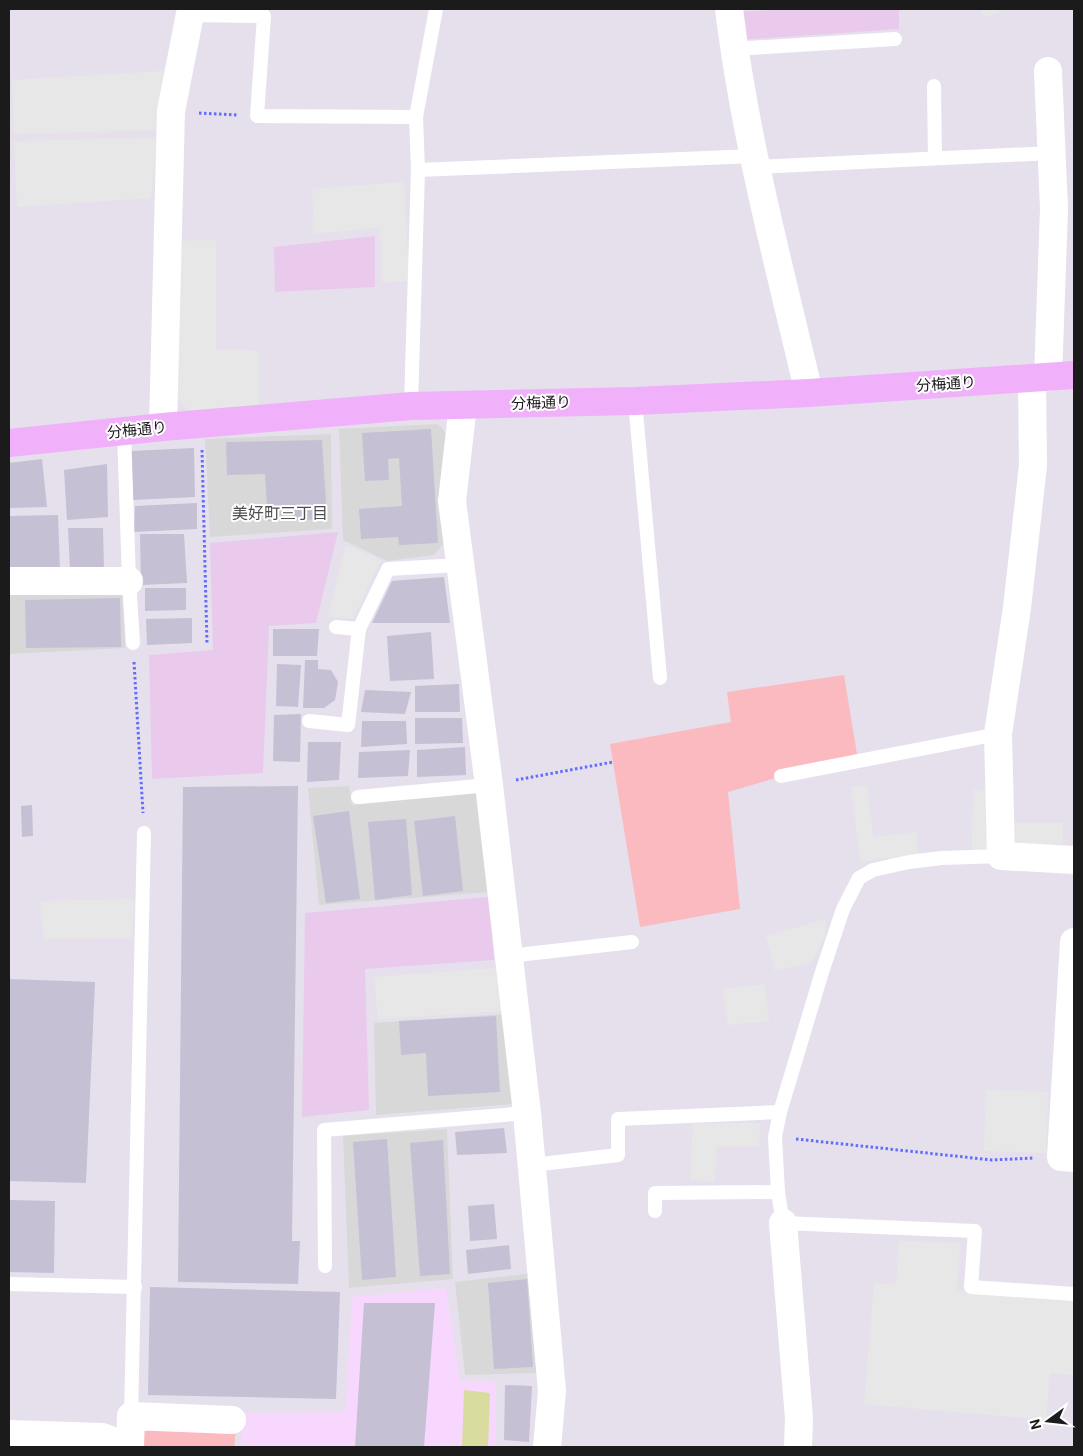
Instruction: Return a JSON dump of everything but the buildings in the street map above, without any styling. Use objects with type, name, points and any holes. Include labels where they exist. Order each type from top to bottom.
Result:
[{"type":"street","points":[[729,9],[734,49],[755,161],[809,393]]},
{"type":"street","points":[[163,427],[170,111],[190,12]]},
{"type":"street","points":[[1048,71],[1054,209],[1033,464],[1017,608],[998,734],[1001,856],[1074,860]]},
{"type":"street","name":"分梅通り","points":[[9,443],[163,427],[411,406],[635,401],[809,393],[1074,375]]},
{"type":"street","points":[[463,405],[452,501],[489,784],[528,1113],[552,1391],[547,1447]]},
{"type":"street","points":[[9,581],[129,581]]},
{"type":"street","points":[[1068,1157],[1074,942]]},
{"type":"street","points":[[783,1223],[798,1418],[798,1447]]},
{"type":"street","points":[[9,1434],[102,1436],[130,1447],[131,1416],[232,1420]]},
{"type":"lane","points":[[411,406],[418,170],[416,116],[436,9]]},
{"type":"lane","points":[[190,12],[264,16],[253,116],[416,116]]},
{"type":"lane","points":[[734,49],[895,39]]},
{"type":"lane","points":[[934,86],[935,158]]},
{"type":"lane","points":[[418,170],[935,158],[1052,152]]},
{"type":"lane","points":[[635,401],[660,678]]},
{"type":"lane","points":[[124,431],[133,643]]},
{"type":"lane","points":[[309,721],[348,725],[359,629],[388,569],[460,565]]},
{"type":"lane","points":[[336,627],[359,629]]},
{"type":"lane","points":[[781,776],[998,734]]},
{"type":"lane","points":[[358,797],[489,784]]},
{"type":"lane","points":[[131,1416],[144,833]]},
{"type":"lane","points":[[1001,856],[942,858],[909,862],[873,870],[859,878],[843,909],[780,1112],[775,1137],[778,1192],[783,1223],[975,1230],[971,1287],[1074,1294]]},
{"type":"lane","points":[[509,956],[632,942]]},
{"type":"lane","points":[[532,1165],[618,1155],[618,1118],[780,1112]]},
{"type":"lane","points":[[325,1266],[324,1130],[528,1113]]},
{"type":"lane","points":[[655,1211],[655,1193],[778,1192]]},
{"type":"lane","points":[[9,1284],[135,1287]]},
{"type":"path","points":[[170,111],[253,116]]},
{"type":"path","points":[[201,424],[207,644]]},
{"type":"path","points":[[133,643],[144,833]]},
{"type":"path","points":[[489,784],[613,762]]},
{"type":"path","points":[[775,1137],[992,1160],[1068,1157]]},
{"type":"shaded area","points":[[789,9],[899,9],[899,29],[739,40],[735,12]]},
{"type":"shaded area","points":[[981,9],[1009,9],[984,17]]},
{"type":"shaded area","points":[[164,71],[156,130],[14,134],[12,80]]},
{"type":"shaded area","points":[[157,138],[151,198],[17,207],[14,141]]},
{"type":"shaded area","points":[[404,182],[409,281],[382,282],[380,227],[314,234],[312,189]]},
{"type":"shaded area","points":[[375,236],[375,287],[275,292],[274,247]]},
{"type":"shaded area","points":[[216,240],[216,349],[259,351],[259,407],[189,411],[173,393],[178,241]]},
{"type":"shaded area","points":[[438,424],[447,435],[449,537],[434,555],[387,561],[343,540],[339,429]]},
{"type":"shaded area","points":[[331,434],[332,529],[210,537],[205,439]]},
{"type":"shaded area","points":[[338,532],[316,623],[269,626],[263,773],[152,779],[149,655],[213,650],[210,543]]},
{"type":"shaded area","points":[[346,545],[381,560],[353,619],[328,617]]},
{"type":"shaded area","points":[[122,589],[125,648],[9,654],[9,593]]},
{"type":"shaded area","points":[[844,675],[857,754],[728,792],[740,909],[640,927],[610,744],[731,722],[727,692]]},
{"type":"shaded area","points":[[867,785],[873,837],[916,832],[919,855],[860,862],[851,787]]},
{"type":"shaded area","points":[[349,786],[352,805],[480,793],[489,892],[319,905],[308,788]]},
{"type":"shaded area","points":[[973,790],[992,791],[990,854],[972,852]]},
{"type":"shaded area","points":[[1013,823],[1063,823],[1063,844],[1013,844]]},
{"type":"shaded area","points":[[489,897],[494,960],[365,969],[369,1110],[302,1117],[305,913]]},
{"type":"shaded area","points":[[134,899],[132,938],[44,939],[40,901]]},
{"type":"shaded area","points":[[826,919],[825,937],[811,962],[775,971],[766,936]]},
{"type":"shaded area","points":[[498,968],[502,1011],[378,1019],[374,977]]},
{"type":"shaded area","points":[[764,984],[769,1021],[728,1025],[723,989]]},
{"type":"shaded area","points":[[506,1014],[513,1104],[376,1115],[374,1023]]},
{"type":"shaded area","points":[[986,1090],[1048,1092],[1046,1153],[984,1151]]},
{"type":"shaded area","points":[[760,1123],[759,1146],[716,1147],[715,1182],[690,1180],[693,1124]]},
{"type":"shaded area","points":[[447,1129],[453,1279],[349,1288],[343,1136]]},
{"type":"shaded area","points":[[899,1241],[960,1243],[957,1290],[1074,1300],[1074,1375],[1050,1373],[1046,1420],[864,1404],[874,1283],[896,1285]]},
{"type":"shaded area","points":[[533,1273],[539,1373],[465,1375],[455,1282]]},
{"type":"shaded area","points":[[446,1288],[460,1381],[496,1382],[496,1447],[241,1447],[242,1413],[346,1412],[352,1297]]},
{"type":"shaded area","points":[[464,1390],[490,1393],[488,1447],[462,1447]]},
{"type":"shaded area","points":[[138,1425],[236,1430],[234,1447],[137,1447]]},
{"type":"district","name":"美好町三丁目","points":[[280,513]]}]
